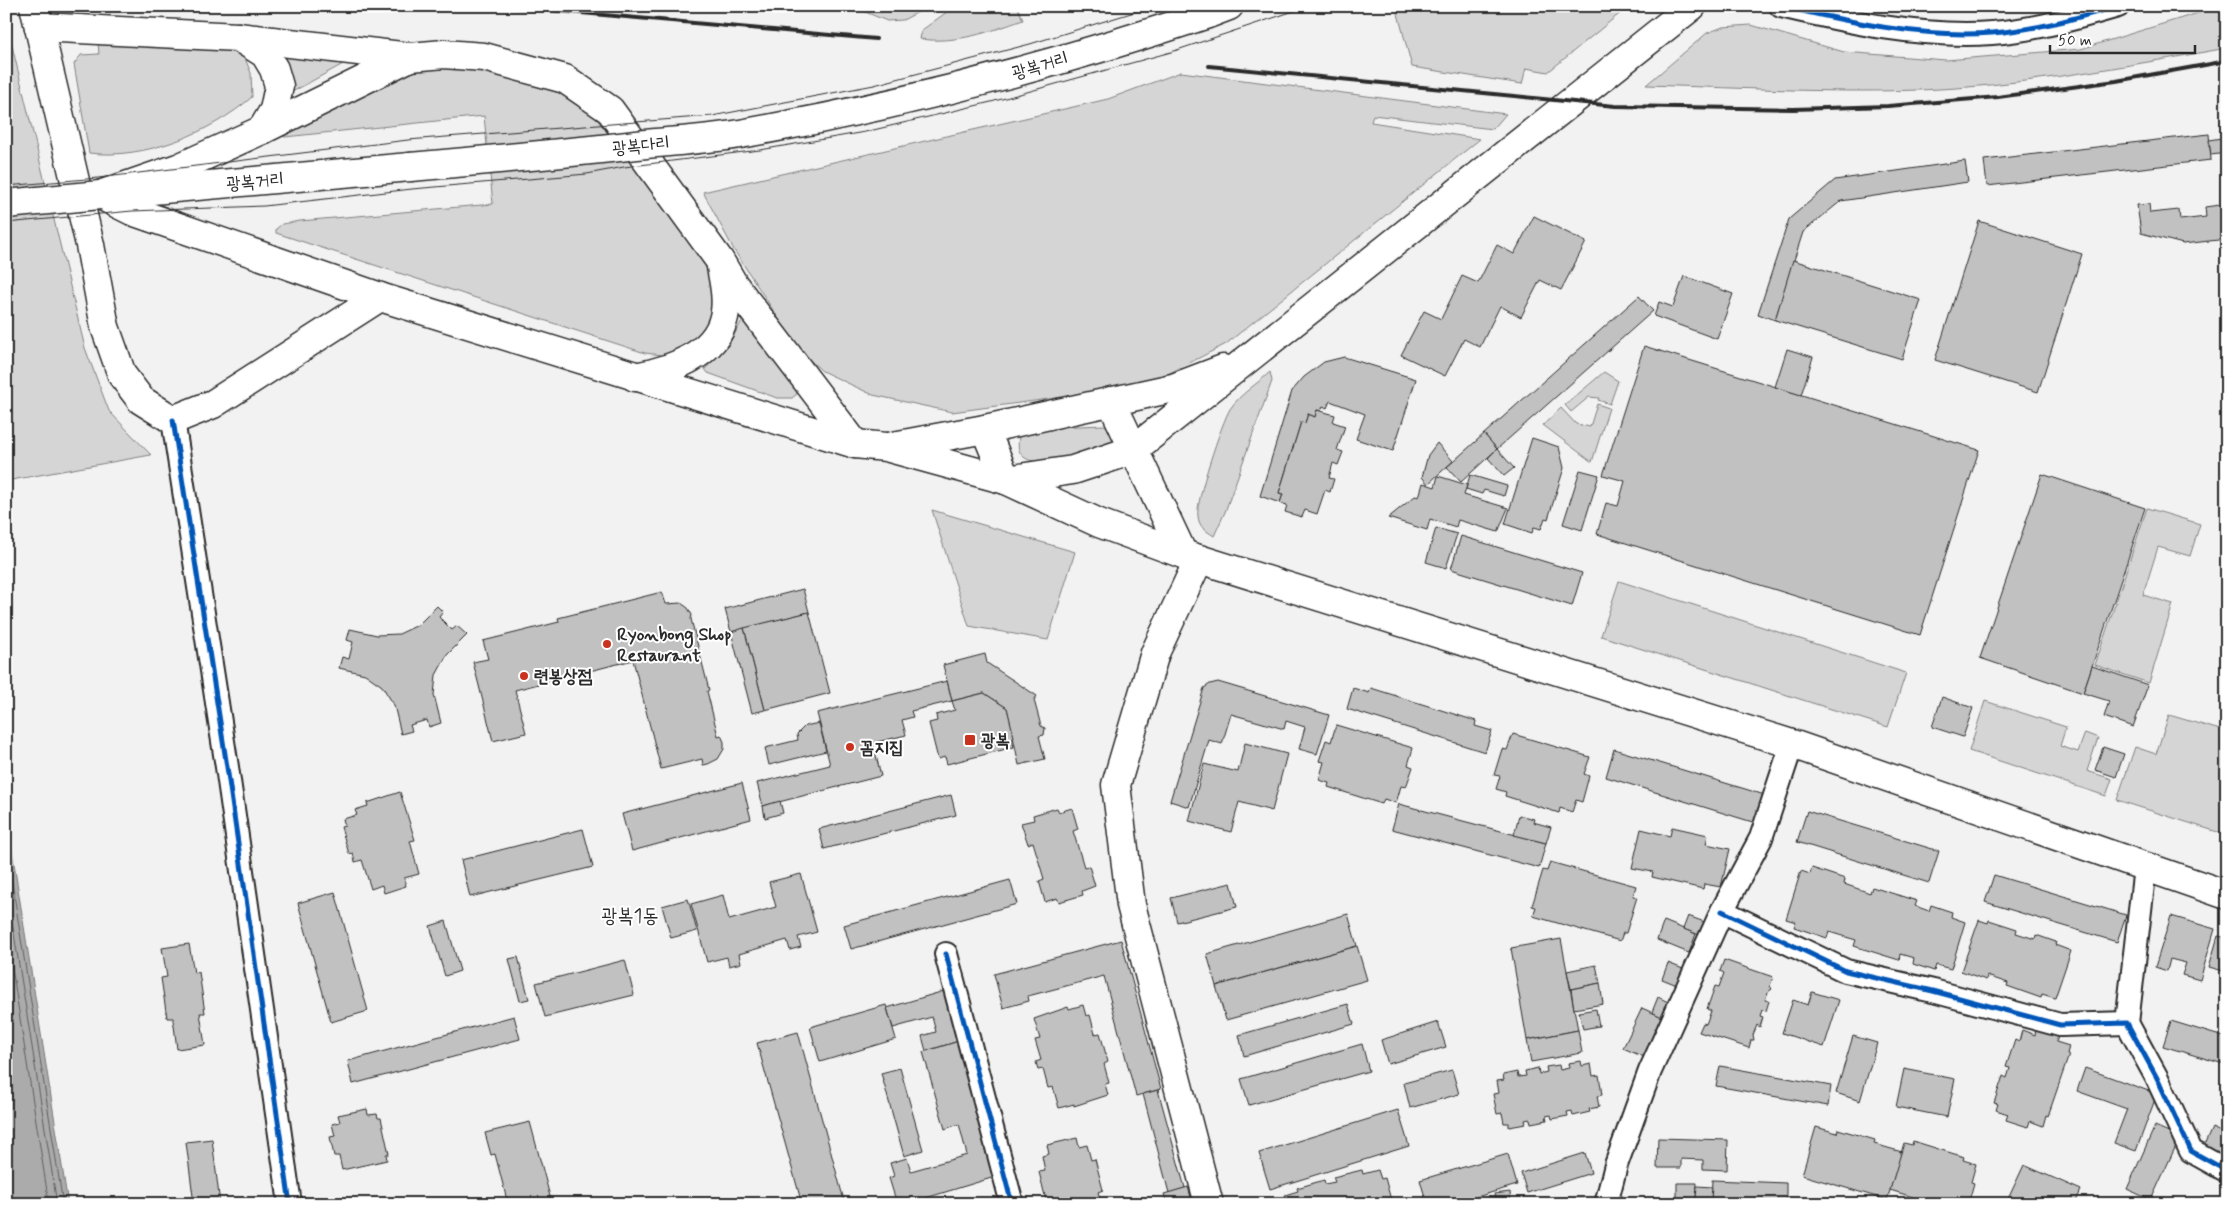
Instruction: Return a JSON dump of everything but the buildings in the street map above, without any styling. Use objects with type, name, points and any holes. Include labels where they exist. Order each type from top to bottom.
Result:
[{"type":"main road","points":[[1006,480],[1072,470],[1133,450],[1692,6]]},
{"type":"main road","name":"광복거리","points":[[871,108],[974,84],[1128,40],[1218,10]]},
{"type":"main road","points":[[380,297],[213,404],[173,420],[141,400],[122,375],[105,327],[90,245],[36,17],[238,37],[410,57],[444,54],[484,57],[565,79],[610,110],[720,261],[734,285],[855,444]]},
{"type":"main road","points":[[238,37],[265,54],[274,69],[278,86],[274,110],[262,130]]},
{"type":"main road","points":[[6,204],[100,195],[178,168],[262,130],[410,57]]},
{"type":"main road","name":"광복다리","points":[[410,167],[738,134],[871,108]]},
{"type":"main road","name":"광복거리","points":[[100,195],[410,167]]},
{"type":"main road","points":[[100,195],[132,211],[380,297],[855,444],[886,447],[1006,480],[1100,523],[1191,556],[1792,744],[2227,895]]},
{"type":"main road","points":[[636,377],[655,374],[698,354],[717,334],[724,318],[725,295],[720,261]]},
{"type":"main road","points":[[886,447],[985,430],[1173,388],[1248,359]]},
{"type":"main road","points":[[1112,401],[1133,450],[1191,556],[1155,653],[1116,785],[1131,905],[1209,1204]]},
{"type":"main road","points":[[985,430],[1006,480]]},
{"type":"street","points":[[1781,6],[1878,26],[1929,32],[1992,33],[2058,24],[2118,6]]},
{"type":"street","points":[[173,420],[227,767],[290,1204]]},
{"type":"street","points":[[1606,1204],[1616,1165],[1650,1071],[1722,910],[1761,838],[1792,744]]},
{"type":"street","points":[[2145,867],[2126,1023],[2157,1078],[2191,1151],[2227,1171]]},
{"type":"street","points":[[1722,910],[1846,970],[2060,1025],[2126,1023]]},
{"type":"street","points":[[946,954],[1012,1204]]},
{"type":"shaded area","points":[[851,6],[930,6],[903,20],[887,21]]},
{"type":"shaded area","points":[[955,6],[1017,6],[1023,20],[972,36],[946,40],[920,39],[922,30]]},
{"type":"shaded area","points":[[1396,6],[1629,6],[1548,72],[1526,68],[1522,84],[1412,67]]},
{"type":"shaded area","points":[[2221,6],[2227,6],[2227,48],[2058,76],[1957,88],[1879,91],[1646,85],[1707,33],[1723,27],[1751,25],[1844,52],[1946,60],[2081,49]]},
{"type":"shaded area","points":[[6,21],[85,348],[109,411],[151,455],[6,481]]},
{"type":"shaded area","points":[[98,43],[242,51],[251,73],[252,97],[217,122],[176,141],[132,152],[89,153],[74,64],[81,55],[99,54]]},
{"type":"shaded area","points":[[281,54],[344,60],[343,64],[292,92],[289,90]]},
{"type":"shaded area","points":[[473,64],[557,86],[589,109],[714,271],[719,286],[704,335],[671,356],[645,353],[276,233],[276,229],[282,224],[300,221],[493,204],[484,116],[285,137],[279,135],[378,85],[425,68]]},
{"type":"shaded area","points":[[1181,72],[1506,114],[1493,129],[1373,115],[1371,122],[1480,139],[1226,344],[1170,373],[1101,392],[952,412],[873,395],[822,371],[799,350],[734,250],[703,192],[1108,99]]},
{"type":"shaded area","points":[[744,317],[795,385],[797,394],[792,398],[777,398],[708,373],[705,369],[728,346]]},
{"type":"shaded area","points":[[1270,372],[1272,381],[1225,512],[1214,536],[1201,526],[1198,508],[1216,445],[1230,409],[1244,394]]},
{"type":"shaded area","points":[[1604,372],[1618,381],[1610,404],[1598,400],[1599,398],[1589,397],[1571,412],[1565,405]]},
{"type":"shaded area","points":[[1597,404],[1609,408],[1592,462],[1543,425],[1561,408],[1576,424],[1590,427]]},
{"type":"shaded area","points":[[1104,425],[1112,429],[1115,437],[1112,445],[1069,458],[1036,461],[1025,458],[1019,449],[1020,433],[1030,428]]},
{"type":"shaded area","points":[[2147,508],[2200,524],[2190,556],[2158,547],[2143,595],[2173,604],[2149,683],[2095,665]]},
{"type":"shaded area","points":[[932,510],[1075,552],[1048,640],[969,626]]},
{"type":"shaded area","points":[[1619,581],[1906,673],[1888,727],[1601,636]]},
{"type":"shaded area","points":[[1985,701],[2066,727],[2060,746],[2078,752],[2085,733],[2098,738],[2087,771],[2112,779],[2106,796],[1969,751]]},
{"type":"shaded area","points":[[2169,715],[2227,732],[2227,835],[2117,800],[2135,747],[2156,754]]},
{"type":"water","points":[[6,813],[68,1204],[6,1204]]},
{"type":"tram line","points":[[6,186],[98,178],[408,140],[712,116],[874,85],[1030,44],[1154,6]]},
{"type":"tram line","points":[[6,223],[132,211],[264,206],[412,189],[587,174],[624,167],[760,150],[865,132],[991,102],[1171,52],[1309,6]]},
{"type":"railway","points":[[502,6],[876,39]]},
{"type":"railway","points":[[1209,66],[1615,106],[1794,109],[1888,106],[1998,97],[2116,81],[2227,61]]},
{"type":"cycle path","points":[[1781,6],[1885,27],[1912,31],[1965,34],[1992,33],[2040,26],[2118,6]]},
{"type":"cycle path","points":[[173,420],[227,767],[290,1204]]},
{"type":"cycle path","points":[[1722,911],[1846,971],[1933,991],[2060,1025],[2127,1023],[2157,1078],[2191,1151],[2227,1171]]},
{"type":"cycle path","points":[[946,954],[1012,1204]]},
{"type":"place","name":"Ryonbong Shop Restaurant","points":[[607,644]]},
{"type":"place","name":"련봉상점","points":[[524,676]]},
{"type":"place","name":"광복","points":[[970,740]]},
{"type":"place","name":"꼼지집","points":[[850,747]]},
{"type":"district","name":"광복1동","points":[[630,915]]}]
